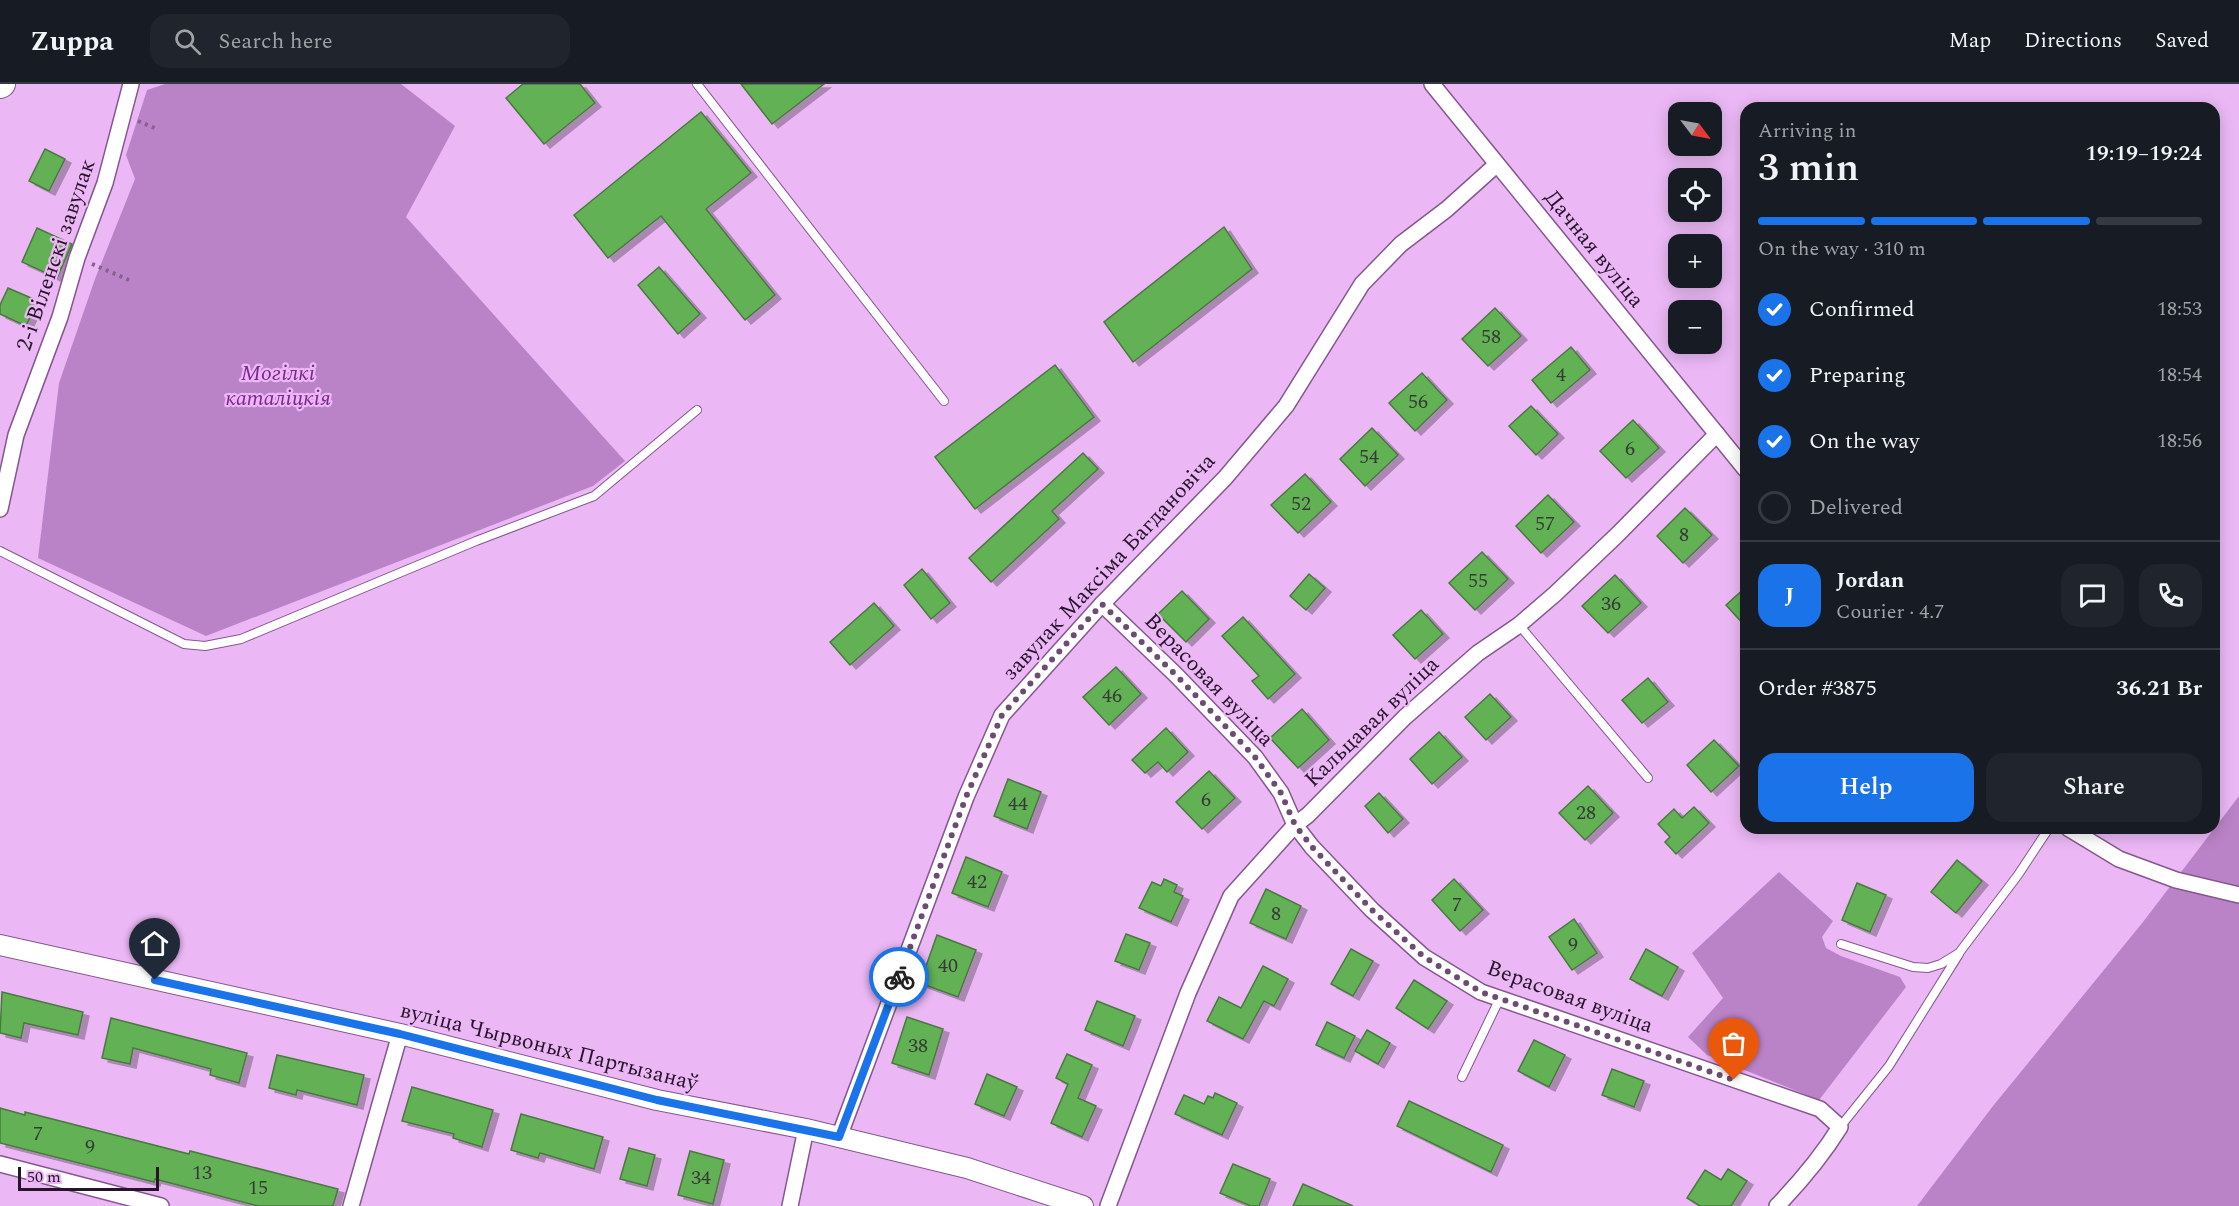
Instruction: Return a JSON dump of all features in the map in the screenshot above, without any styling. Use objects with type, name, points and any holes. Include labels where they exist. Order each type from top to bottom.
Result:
[{"type":"street","name":"2-і Віленскі завулак","points":[[0,509],[16,435],[60,317],[105,183],[131,84]]},
{"type":"street","name":"Дачная вуліца","points":[[1432,84],[1740,463]]},
{"type":"street","name":"завулак Максіма Багдановіча","points":[[839,1137],[966,797],[1002,715],[1102,604],[1226,478],[1286,406],[1362,284],[1401,244],[1447,209],[1496,165]]},
{"type":"street","name":"Кальцавая вуліца","points":[[1108,1206],[1188,993],[1231,896],[1295,825],[1308,815],[1405,717],[1478,653],[1519,625],[1617,535],[1717,434]]},
{"type":"street","name":"Верасовая вуліца","points":[[1102,604],[1176,675],[1255,757],[1281,793],[1295,825],[1312,847],[1372,910],[1424,957],[1481,992],[1820,1109],[1840,1127]]},
{"type":"street","points":[[2078,834],[2119,859],[2176,880],[2239,895]]},
{"type":"street","name":"вуліца Чырвоных Партызанаў","points":[[0,945],[400,1034],[657,1100],[806,1129],[967,1168],[1083,1206]]},
{"type":"street","points":[[351,1206],[400,1034]]},
{"type":"street","points":[[1777,1206],[1826,1149],[1840,1127]]},
{"type":"street","points":[[790,1206],[806,1129]]},
{"type":"street","points":[[0,1164],[161,1206]]},
{"type":"lane","points":[[697,84],[944,401]]},
{"type":"lane","points":[[0,551],[184,644],[205,646],[241,639],[476,541],[594,496],[697,410]]},
{"type":"lane","points":[[1519,625],[1648,778]]},
{"type":"lane","points":[[1840,1127],[1889,1066],[1959,953],[2018,875],[2045,834]]},
{"type":"lane","points":[[1841,944],[1913,967],[1928,968],[1941,964],[1959,953]]},
{"type":"lane","points":[[1462,1077],[1500,998]]},
{"type":"path","points":[[78,258],[129,280]]},
{"type":"green space","name":"Могілкі каталіцкія","points":[[165,84],[401,84],[455,126],[406,217],[625,461],[593,486],[206,636],[38,558],[59,383],[95,279],[135,179],[126,155],[147,90]]},
{"type":"green space","points":[[2239,796],[2239,1206],[1917,1206],[1993,1106],[2143,922],[2210,834],[2220,834],[2220,821]]},
{"type":"green space","points":[[1779,872],[1833,921],[1822,937],[1826,948],[1841,956],[1900,977],[1906,987],[1819,1100],[1707,1055],[1688,1037],[1723,998],[1692,953]]},
{"type":"building","points":[[523,84],[580,84],[595,103],[544,144],[506,98]]},
{"type":"building","points":[[741,84],[824,84],[772,124]]},
{"type":"building","points":[[701,112],[751,173],[706,209],[775,295],[745,320],[661,216],[608,258],[574,215]]},
{"type":"building","points":[[45,149],[65,159],[49,191],[29,181]]},
{"type":"building","points":[[1224,227],[1252,269],[1133,362],[1104,322]]},
{"type":"building","points":[[37,228],[72,244],[57,278],[22,262]]},
{"type":"building","points":[[659,267],[700,314],[678,334],[638,285]]},
{"type":"building","points":[[8,288],[38,301],[26,326],[0,314],[0,305]]},
{"type":"building","points":[[1495,308],[1521,336],[1488,366],[1462,339]]},
{"type":"building","points":[[1571,347],[1590,370],[1551,403],[1532,380]]},
{"type":"building","points":[[1055,365],[1094,417],[975,509],[935,457]]},
{"type":"building","points":[[1422,373],[1447,400],[1415,431],[1389,403]]},
{"type":"building","points":[[1531,406],[1558,434],[1536,455],[1509,426]]},
{"type":"building","points":[[1633,420],[1659,448],[1626,478],[1600,451]]},
{"type":"building","points":[[1372,428],[1398,455],[1365,486],[1340,459]]},
{"type":"building","points":[[1083,453],[1098,469],[1052,511],[1059,519],[991,582],[969,558]]},
{"type":"building","points":[[1305,474],[1331,502],[1298,533],[1271,505]]},
{"type":"building","points":[[1548,495],[1574,522],[1541,553],[1516,526]]},
{"type":"building","points":[[1685,508],[1712,535],[1683,563],[1657,536]]},
{"type":"building","points":[[1482,552],[1508,579],[1475,610],[1449,583]]},
{"type":"building","points":[[922,569],[950,603],[931,619],[904,585]]},
{"type":"building","points":[[1309,574],[1325,588],[1306,610],[1290,596]]},
{"type":"building","points":[[1615,575],[1641,603],[1608,633],[1582,606]]},
{"type":"building","points":[[1182,591],[1209,619],[1186,642],[1158,614]]},
{"type":"building","points":[[1740,592],[1740,620],[1726,605]]},
{"type":"building","points":[[874,603],[894,626],[850,665],[830,642]]},
{"type":"building","points":[[1421,610],[1443,634],[1415,659],[1393,635]]},
{"type":"building","points":[[1243,617],[1295,674],[1268,699],[1252,681],[1259,676],[1222,636]]},
{"type":"building","points":[[1116,667],[1141,694],[1109,725],[1083,697]]},
{"type":"building","points":[[1648,678],[1668,702],[1642,723],[1622,700]]},
{"type":"building","points":[[1490,694],[1511,717],[1486,740],[1465,717]]},
{"type":"building","points":[[1302,709],[1329,740],[1298,768],[1270,738]]},
{"type":"building","points":[[1166,728],[1188,752],[1167,772],[1158,762],[1145,773],[1132,760]]},
{"type":"building","points":[[1439,732],[1462,757],[1432,784],[1410,759]]},
{"type":"building","points":[[1714,740],[1739,766],[1711,792],[1687,765]]},
{"type":"building","points":[[1209,771],[1235,798],[1202,829],[1176,802]]},
{"type":"building","points":[[1008,779],[1041,792],[1027,829],[994,816]]},
{"type":"building","points":[[1588,786],[1613,813],[1585,840],[1559,813]]},
{"type":"building","points":[[1379,793],[1403,819],[1388,833],[1365,806]]},
{"type":"building","points":[[1694,807],[1709,823],[1676,854],[1665,842],[1670,837],[1658,824],[1674,809],[1682,818]]},
{"type":"building","points":[[966,857],[1002,872],[988,907],[952,893]]},
{"type":"building","points":[[1957,860],[1982,881],[1956,913],[1931,892]]},
{"type":"building","points":[[1164,879],[1177,885],[1174,892],[1183,896],[1171,922],[1139,908],[1152,882],[1161,886]]},
{"type":"building","points":[[1454,879],[1483,910],[1460,931],[1432,900]]},
{"type":"building","points":[[1857,883],[1886,895],[1870,932],[1842,920]]},
{"type":"building","points":[[1266,889],[1301,906],[1286,939],[1250,923]]},
{"type":"building","points":[[1574,919],[1597,953],[1572,970],[1549,937]]},
{"type":"building","points":[[1126,934],[1150,943],[1139,970],[1115,961]]},
{"type":"building","points":[[937,935],[976,950],[958,997],[920,983]]},
{"type":"building","points":[[1351,949],[1373,961],[1353,996],[1331,984]]},
{"type":"building","points":[[1646,949],[1678,967],[1662,996],[1630,979]]},
{"type":"building","points":[[1263,966],[1288,979],[1274,1006],[1264,1001],[1243,1039],[1207,1021],[1219,997],[1241,1008]]},
{"type":"building","points":[[1414,980],[1447,1001],[1428,1029],[1396,1008]]},
{"type":"building","points":[[2,992],[83,1012],[78,1035],[24,1023],[21,1038],[0,1033]]},
{"type":"building","points":[[1097,1001],[1135,1016],[1123,1046],[1085,1030]]},
{"type":"building","points":[[907,1017],[943,1029],[929,1075],[892,1063]]},
{"type":"building","points":[[111,1018],[247,1053],[239,1083],[210,1075],[211,1069],[133,1048],[130,1064],[102,1058]]},
{"type":"building","points":[[1327,1022],[1355,1036],[1344,1058],[1316,1045]]},
{"type":"building","points":[[1367,1030],[1390,1043],[1378,1064],[1355,1051]]},
{"type":"building","points":[[1534,1040],[1565,1055],[1549,1087],[1518,1071]]},
{"type":"building","points":[[1067,1054],[1092,1065],[1078,1098],[1096,1106],[1082,1137],[1051,1123],[1068,1084],[1056,1078]]},
{"type":"building","points":[[277,1055],[364,1075],[357,1105],[297,1090],[296,1095],[269,1088]]},
{"type":"building","points":[[1612,1069],[1644,1081],[1634,1107],[1602,1095]]},
{"type":"building","points":[[987,1074],[1017,1087],[1004,1116],[975,1104]]},
{"type":"building","points":[[412,1087],[493,1110],[482,1147],[453,1138],[454,1134],[402,1121]]},
{"type":"building","points":[[1215,1093],[1237,1103],[1222,1135],[1175,1114],[1184,1095],[1204,1104],[1208,1096],[1213,1098]]},
{"type":"building","points":[[1409,1101],[1503,1145],[1491,1172],[1397,1126]]},
{"type":"building","points":[[0,1108],[25,1115],[25,1112],[189,1154],[190,1151],[338,1189],[333,1206],[258,1206],[155,1179],[154,1182],[0,1143]]},
{"type":"building","points":[[521,1114],[603,1137],[594,1169],[540,1153],[538,1158],[511,1150]]},
{"type":"building","points":[[629,1148],[655,1155],[647,1186],[620,1179]]},
{"type":"building","points":[[690,1151],[724,1160],[713,1204],[678,1195]]},
{"type":"building","points":[[1233,1164],[1270,1179],[1259,1206],[1251,1206],[1220,1193]]},
{"type":"building","points":[[1728,1169],[1747,1181],[1731,1206],[1700,1206],[1687,1198],[1705,1170],[1721,1180]]},
{"type":"building","points":[[1303,1184],[1353,1206],[1293,1206]]},
{"type":"way so far","points":[[899,977],[966,797],[1002,715],[1102,604],[1176,675],[1255,757],[1281,793],[1295,825],[1312,847],[1372,910],[1424,957],[1481,992],[1734,1080]]},
{"type":"route","points":[[155,980],[400,1034],[657,1100],[839,1137],[899,977]]}]
